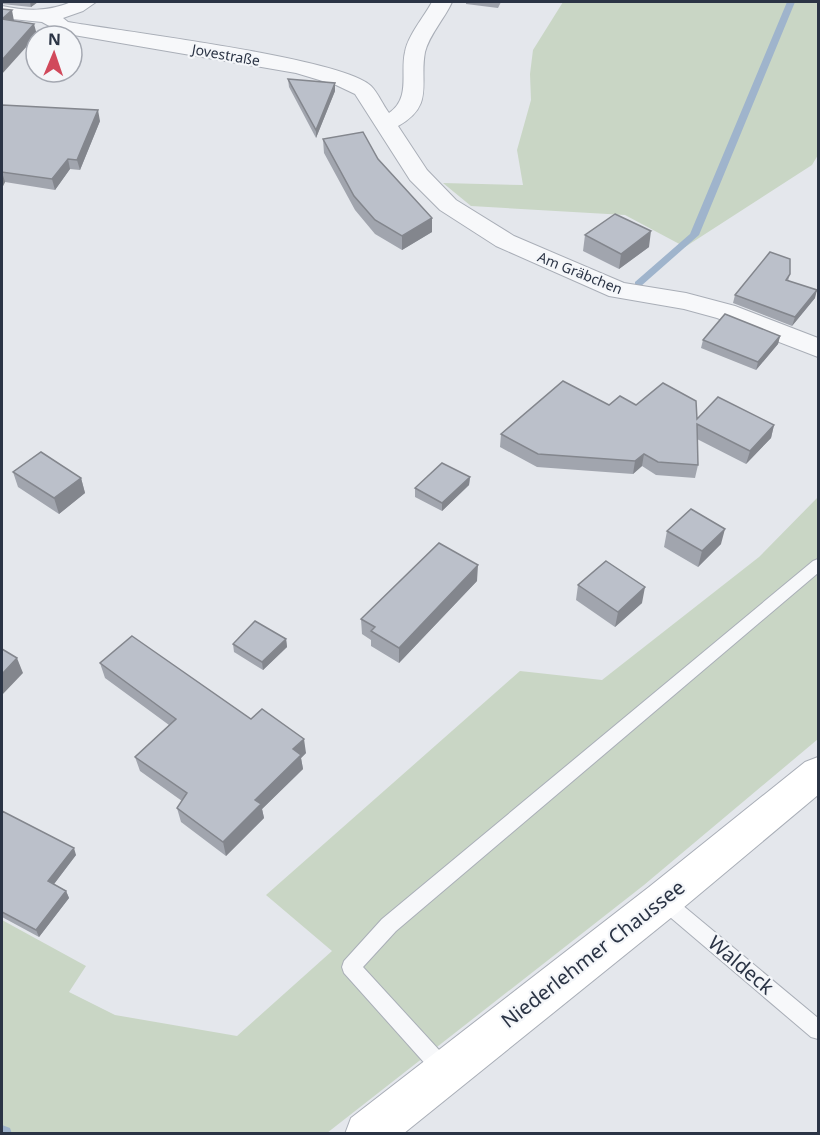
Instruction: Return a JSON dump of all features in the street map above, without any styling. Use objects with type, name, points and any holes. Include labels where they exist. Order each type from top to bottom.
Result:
[{"type":"main road","name":"Niederlehmer Chaussee","points":[[367,1134],[444,1070],[663,900],[819,773]]},
{"type":"street","name":"Jovestraße","points":[[2,12],[32,18],[48,17],[62,14],[86,2]]},
{"type":"street","points":[[387,123],[399,116],[410,102],[415,89],[415,51],[442,2]]},
{"type":"street","name":"Jovestraße","points":[[48,17],[62,27],[299,68],[344,80],[363,90],[387,123]]},
{"type":"street","name":"Am Gräbchen","points":[[387,123],[400,150],[418,175],[448,204],[505,242],[618,290],[686,301],[726,312],[819,348]]},
{"type":"lane","points":[[444,1070],[351,967],[389,925],[819,565]]},
{"type":"lane","name":"Waldeck","points":[[663,900],[819,1030]]},
{"type":"green space","points":[[563,2],[818,2],[818,155],[812,165],[685,247],[625,215],[471,206],[443,183],[523,185],[517,150],[531,100],[530,74],[533,50]]},
{"type":"green space","points":[[818,497],[818,739],[644,885],[327,1133],[2,1133],[2,920],[86,966],[69,992],[115,1015],[237,1036],[332,951],[266,895],[520,671],[602,680],[759,557]]},
{"type":"building","points":[[2,9],[12,10],[2,19]]},
{"type":"building","points":[[2,19],[34,24],[24,24],[24,35],[2,60]]},
{"type":"building","points":[[288,79],[335,83],[316,130]]},
{"type":"building","points":[[2,105],[98,110],[77,160],[68,159],[52,179],[2,172]]},
{"type":"building","points":[[363,132],[378,159],[432,218],[402,236],[375,220],[354,196],[323,139]]},
{"type":"building","points":[[615,214],[651,231],[621,254],[585,235]]},
{"type":"building","points":[[770,252],[790,259],[790,274],[786,280],[817,290],[795,317],[735,295]]},
{"type":"building","points":[[725,314],[780,336],[758,362],[703,340]]},
{"type":"building","points":[[563,381],[609,405],[620,396],[636,405],[663,383],[696,401],[697,419],[718,397],[774,425],[750,451],[697,424],[698,465],[658,462],[644,454],[635,461],[538,454],[501,434]]},
{"type":"building","points":[[41,452],[81,478],[54,498],[13,472]]},
{"type":"building","points":[[442,463],[470,477],[442,503],[415,488]]},
{"type":"building","points":[[691,509],[725,529],[702,551],[667,531]]},
{"type":"building","points":[[439,543],[478,565],[399,648],[371,631],[375,627],[361,619]]},
{"type":"building","points":[[606,561],[645,587],[618,612],[578,585]]},
{"type":"building","points":[[255,621],[286,639],[262,662],[233,644]]},
{"type":"building","points":[[132,636],[251,719],[262,709],[304,739],[293,749],[301,755],[255,800],[261,804],[223,842],[177,808],[187,793],[135,757],[176,719],[100,663]]},
{"type":"building","points":[[2,649],[17,658],[2,674]]},
{"type":"building","points":[[2,811],[74,848],[48,881],[66,891],[36,930],[2,912]]},
{"type":"waterway","points":[[638,284],[694,235],[791,2]]}]
